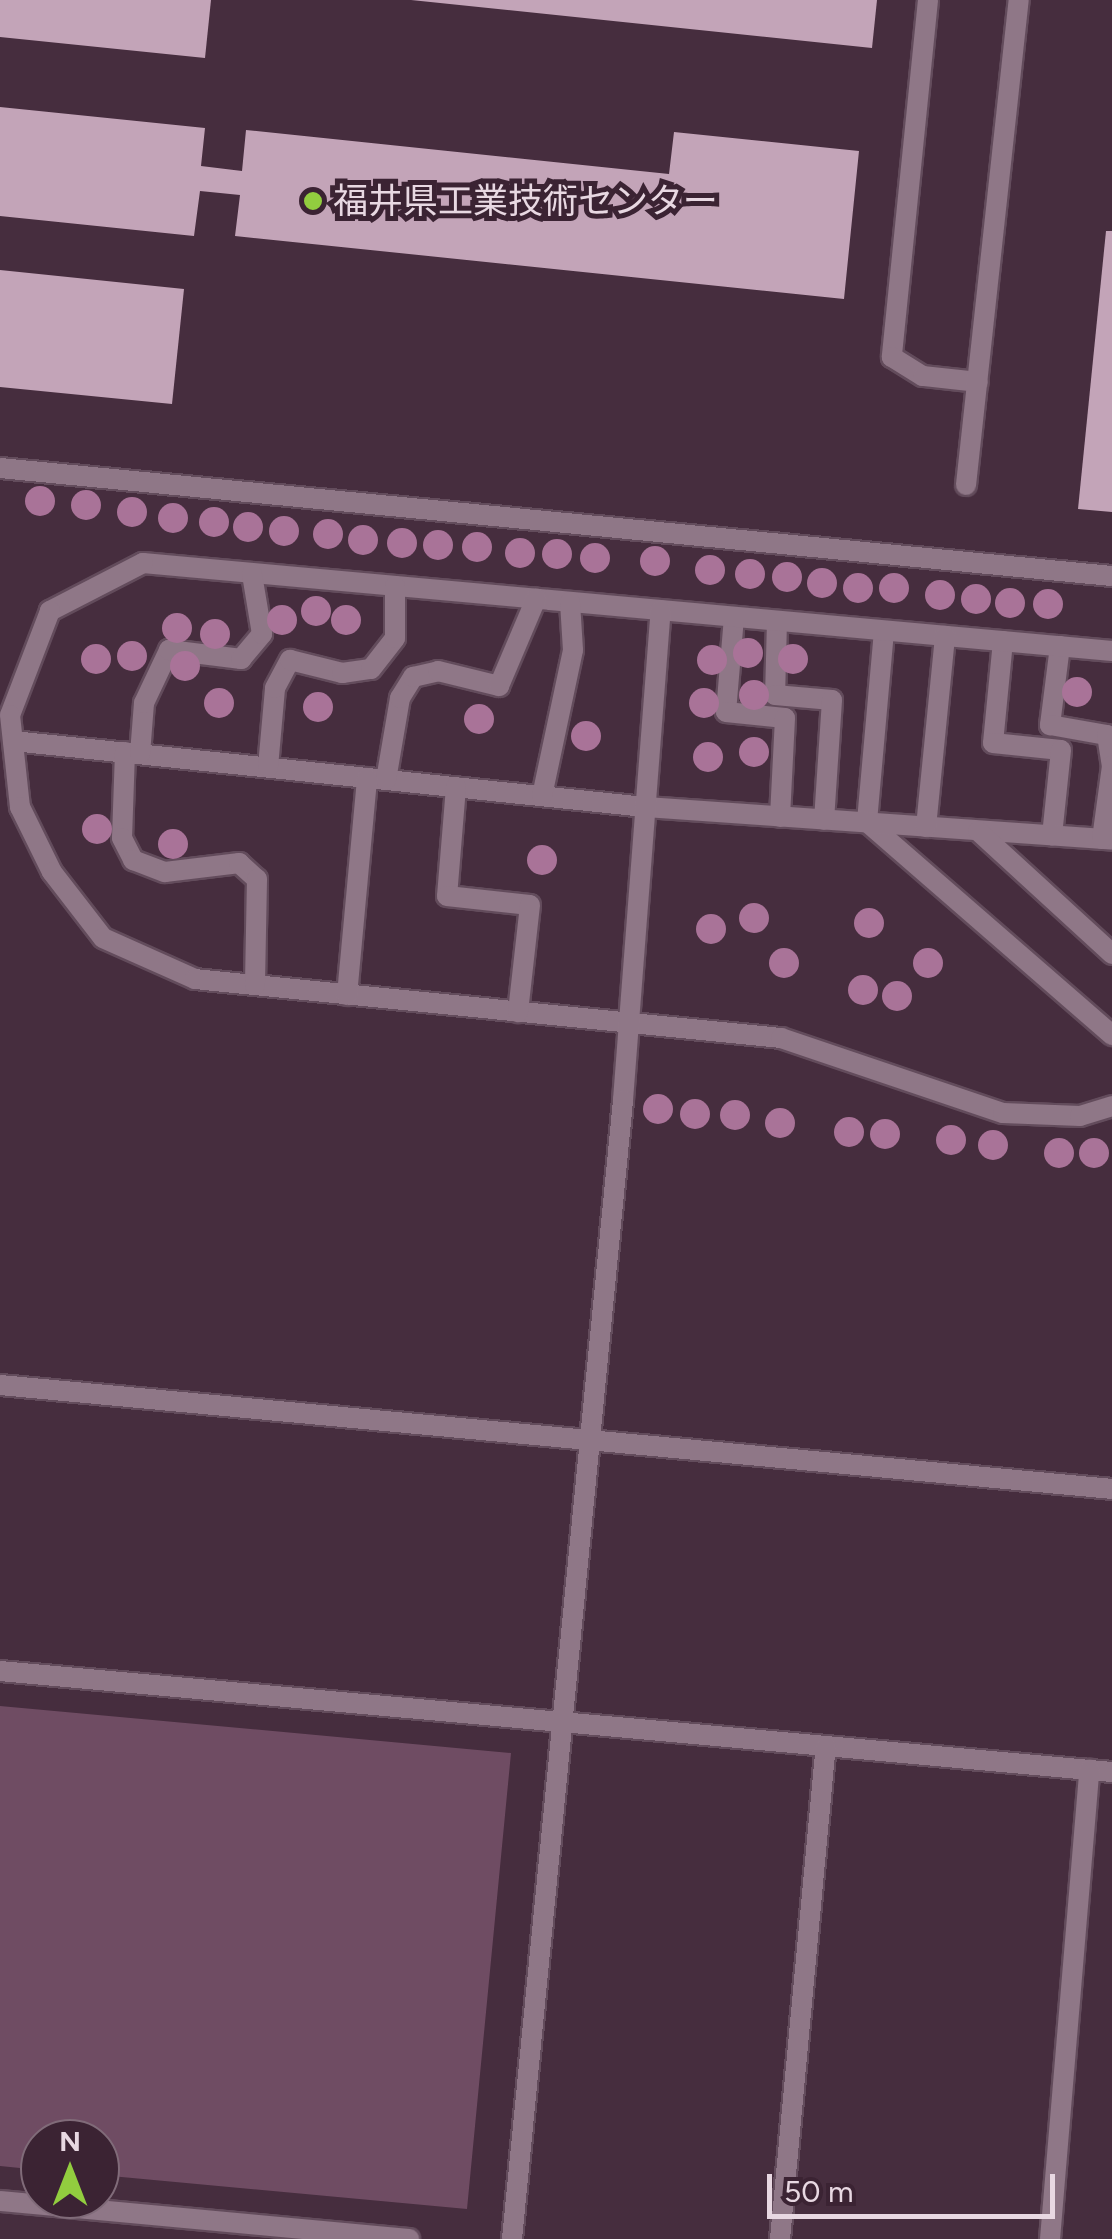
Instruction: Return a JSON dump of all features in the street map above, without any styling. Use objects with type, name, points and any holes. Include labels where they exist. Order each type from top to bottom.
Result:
[{"type":"street","points":[[928,0],[892,358],[923,376],[978,382]]},
{"type":"street","points":[[966,485],[1019,0]]},
{"type":"street","points":[[0,468],[1112,576]]},
{"type":"street","points":[[1112,651],[142,564],[74,592],[50,611],[26,659],[13,740],[20,807],[52,872],[102,938],[196,979],[781,1038],[1003,1113],[1080,1116],[1112,1106]]},
{"type":"street","points":[[252,574],[262,634],[241,659],[169,650],[144,704],[122,838],[133,860],[165,872],[238,864],[257,880],[255,985]]},
{"type":"street","points":[[268,768],[275,688],[290,660],[342,674],[371,669],[395,638],[395,586]]},
{"type":"street","points":[[347,994],[377,779],[400,698],[414,677],[438,671],[498,686],[536,599]]},
{"type":"street","points":[[542,796],[573,650],[570,602]]},
{"type":"street","points":[[512,2239],[623,1100],[661,610]]},
{"type":"street","points":[[734,617],[726,712],[784,718],[780,817]]},
{"type":"street","points":[[777,621],[775,694],[832,700],[824,820]]},
{"type":"street","points":[[867,822],[884,630]]},
{"type":"street","points":[[926,827],[945,636]]},
{"type":"street","points":[[1003,642],[993,742],[1061,750],[1052,836]]},
{"type":"street","points":[[13,740],[646,807],[1107,839],[1112,766],[1108,735],[1050,724],[1060,646]]},
{"type":"street","points":[[456,787],[447,896],[530,905],[518,1012]]},
{"type":"street","points":[[867,822],[1112,1035]]},
{"type":"street","points":[[978,831],[1112,954]]},
{"type":"street","points":[[0,1386],[1112,1488]]},
{"type":"street","points":[[0,1671],[1112,1772]]},
{"type":"street","points":[[780,2239],[826,1747]]},
{"type":"street","points":[[1050,2239],[1089,1770]]},
{"type":"street","points":[[0,2202],[409,2239]]},
{"type":"shaded area","points":[[0,1706],[511,1753],[467,2209],[120,2177],[120,2119],[20,2119],[20,2168],[0,2166]]},
{"type":"building","points":[[0,0],[211,0],[205,58],[0,37]]},
{"type":"building","points":[[411,0],[877,0],[872,48]]},
{"type":"building","points":[[0,107],[205,128],[201,166],[242,171],[246,130],[669,174],[674,132],[859,151],[844,299],[235,236],[240,195],[200,191],[194,236],[0,216]]},
{"type":"building","points":[[1106,231],[1112,231],[1112,512],[1078,509]]},
{"type":"building","points":[[0,270],[184,289],[172,404],[0,387]]},
{"type":"place","name":"福井県工業技術センター","points":[[313,201]]}]
